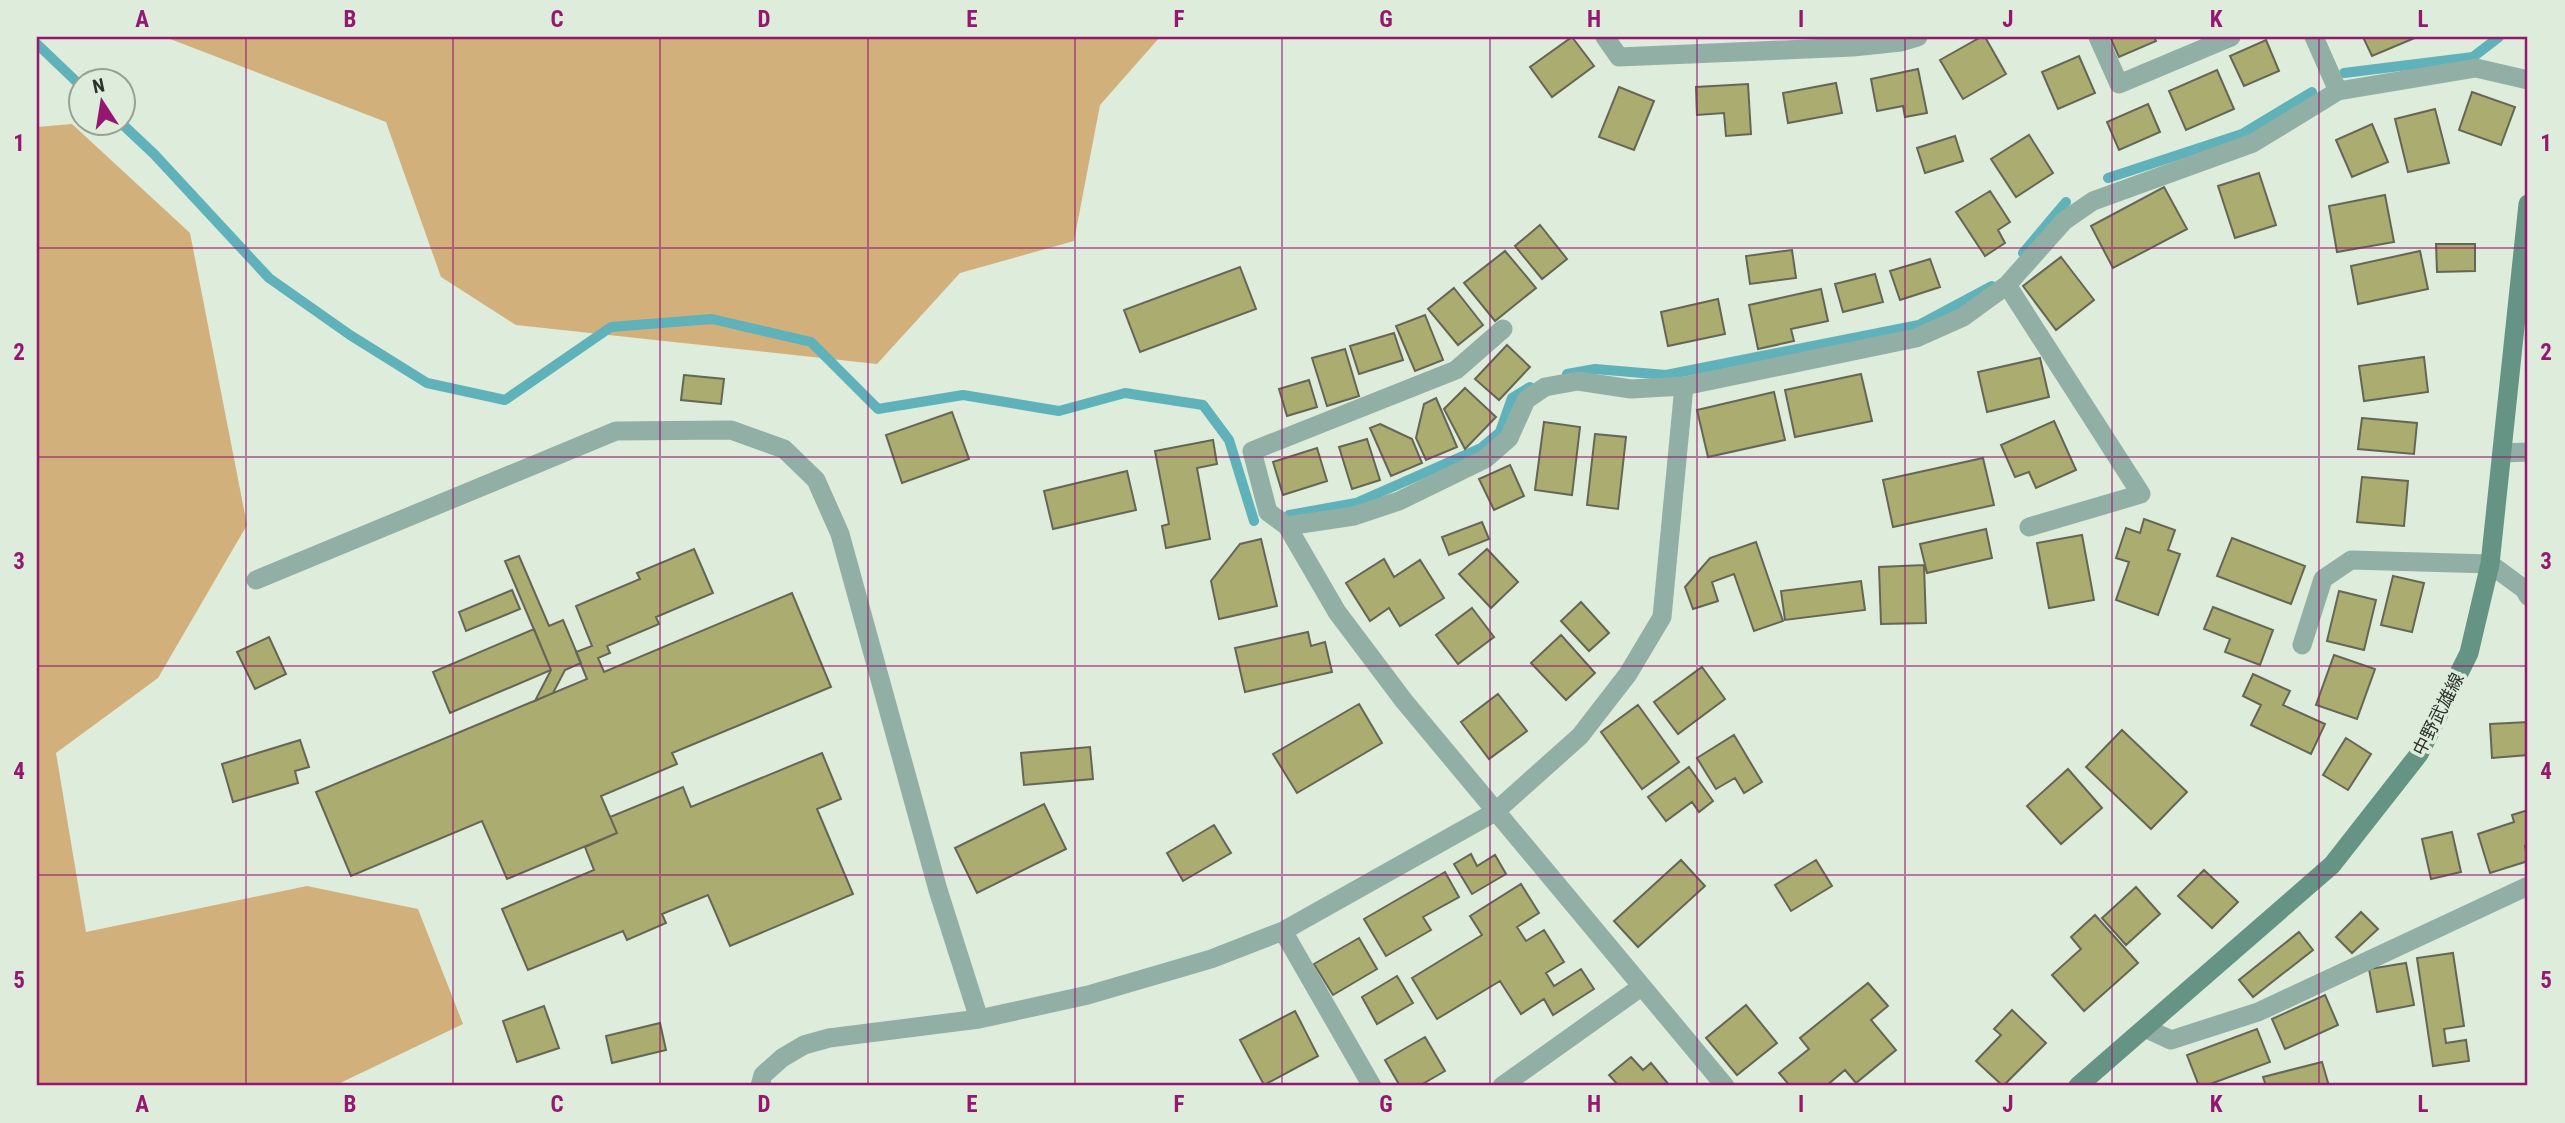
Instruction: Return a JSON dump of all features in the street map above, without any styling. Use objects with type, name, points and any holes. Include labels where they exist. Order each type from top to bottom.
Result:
[{"type":"main road","name":"中野武雄線","points":[[2078,1086],[2332,864],[2419,754],[2469,653],[2490,564],[2528,209]]},
{"type":"street","points":[[1605,37],[1619,57],[1849,42],[1901,42],[1918,37]]},
{"type":"street","points":[[2098,37],[2119,84],[2231,37]]},
{"type":"street","points":[[2314,37],[2339,90]]},
{"type":"street","points":[[1287,526],[1354,516],[1399,501],[1485,458],[1509,438],[1526,400],[1545,387],[1578,381],[1631,389],[1684,386],[1916,338],[1963,317],[2007,285],[2064,221],[2093,201],[2253,143],[2339,90],[2476,68],[2528,80]]},
{"type":"street","points":[[2007,285],[2141,494],[2029,527]]},
{"type":"street","points":[[1503,329],[1455,370],[1252,451],[1268,512],[1287,526],[1337,612],[1404,701],[1726,1086]]},
{"type":"street","points":[[760,1086],[763,1075],[782,1058],[804,1045],[829,1038],[979,1018],[1114,987],[1210,959],[1283,931],[1495,812],[1580,736],[1628,674],[1661,617],[1684,386]]},
{"type":"street","points":[[256,580],[616,431],[731,430],[784,449],[816,480],[840,534],[938,890],[979,1018]]},
{"type":"street","points":[[2503,453],[2528,452]]},
{"type":"street","points":[[2302,645],[2323,579],[2351,560],[2490,564],[2524,589],[2528,596]]},
{"type":"street","points":[[2145,1028],[2171,1040],[2258,1012],[2528,886]]},
{"type":"street","points":[[1283,931],[1372,1086]]},
{"type":"street","points":[[1502,1086],[1641,986]]},
{"type":"shaded area","points":[[165,37],[1160,37],[1100,105],[1074,241],[960,273],[877,364],[516,325],[441,277],[386,122]]},
{"type":"shaded area","points":[[66,125],[66,136],[85,136],[190,233],[247,525],[158,678],[56,753],[86,932],[307,886],[418,909],[463,1024],[334,1086],[37,1086],[37,127]]},
{"type":"building","points":[[1572,37],[1594,66],[1552,97],[1530,67]]},
{"type":"building","points":[[1985,37],[2006,74],[1963,99],[1940,60]]},
{"type":"building","points":[[2110,37],[2154,37],[2156,41],[2119,57]]},
{"type":"building","points":[[2363,37],[2417,37],[2372,56]]},
{"type":"building","points":[[2266,40],[2279,71],[2244,86],[2230,56]]},
{"type":"building","points":[[2079,56],[2095,93],[2058,109],[2042,72]]},
{"type":"building","points":[[1918,69],[1927,113],[1905,117],[1903,106],[1877,111],[1871,79]]},
{"type":"building","points":[[2217,70],[2234,109],[2186,130],[2169,91]]},
{"type":"building","points":[[1836,83],[1842,113],[1788,123],[1783,93]]},
{"type":"building","points":[[1748,84],[1751,134],[1726,136],[1724,113],[1697,115],[1696,87]]},
{"type":"building","points":[[1619,87],[1654,101],[1634,150],[1599,137]]},
{"type":"building","points":[[2472,92],[2515,107],[2501,145],[2459,130]]},
{"type":"building","points":[[2148,104],[2160,132],[2119,150],[2107,122]]},
{"type":"building","points":[[2435,109],[2449,163],[2408,172],[2395,119]]},
{"type":"building","points":[[2372,124],[2388,162],[2352,177],[2336,140]]},
{"type":"building","points":[[2029,135],[2053,173],[2016,197],[1991,159]]},
{"type":"building","points":[[1955,136],[1963,161],[1925,173],[1917,148]]},
{"type":"building","points":[[2259,173],[2276,225],[2235,238],[2218,186]]},
{"type":"building","points":[[2164,187],[2187,229],[2113,268],[2091,226]]},
{"type":"building","points":[[1990,191],[2010,222],[1998,230],[2005,243],[1985,256],[1956,212]]},
{"type":"building","points":[[2385,195],[2394,242],[2337,252],[2329,206]]},
{"type":"building","points":[[1540,225],[1567,259],[1542,279],[1515,246]]},
{"type":"building","points":[[2436,244],[2475,244],[2475,271],[2437,272]]},
{"type":"building","points":[[1792,250],[1796,278],[1750,284],[1746,256]]},
{"type":"building","points":[[1505,251],[1536,288],[1495,321],[1464,283]]},
{"type":"building","points":[[2420,251],[2428,289],[2358,304],[2351,266]]},
{"type":"building","points":[[2061,257],[2094,300],[2056,330],[2023,286]]},
{"type":"building","points":[[1930,259],[1940,287],[1900,300],[1890,271]]},
{"type":"building","points":[[1240,267],[1256,309],[1140,352],[1124,310]]},
{"type":"building","points":[[1875,274],[1883,302],[1843,312],[1835,284]]},
{"type":"building","points":[[1454,288],[1483,325],[1458,345],[1428,309]]},
{"type":"building","points":[[1821,289],[1828,321],[1791,329],[1794,341],[1758,349],[1749,305]]},
{"type":"building","points":[[1718,299],[1725,334],[1668,346],[1661,312]]},
{"type":"building","points":[[1425,315],[1443,360],[1415,371],[1396,326]]},
{"type":"building","points":[[1394,333],[1403,360],[1359,374],[1350,346]]},
{"type":"building","points":[[1507,345],[1530,367],[1499,400],[1475,379]]},
{"type":"building","points":[[1345,349],[1359,396],[1327,406],[1312,358]]},
{"type":"building","points":[[2424,357],[2428,392],[2364,401],[2359,366]]},
{"type":"building","points":[[2040,358],[2049,397],[1987,412],[1978,372]]},
{"type":"building","points":[[1861,374],[1872,421],[1795,437],[1785,390]]},
{"type":"building","points":[[684,375],[724,379],[721,404],[681,400]]},
{"type":"building","points":[[1309,380],[1317,407],[1287,416],[1279,389]]},
{"type":"building","points":[[1465,388],[1496,417],[1465,449],[1444,409]]},
{"type":"building","points":[[1774,392],[1785,440],[1708,457],[1697,410]]},
{"type":"building","points":[[1436,398],[1457,447],[1426,460],[1416,438],[1424,404]]},
{"type":"building","points":[[952,412],[969,459],[902,483],[886,435]]},
{"type":"building","points":[[2362,418],[2417,423],[2414,454],[2358,449]]},
{"type":"building","points":[[2054,421],[2076,470],[2036,488],[2029,472],[2015,477],[2001,445]]},
{"type":"building","points":[[1544,422],[1580,427],[1572,495],[1535,490]]},
{"type":"building","points":[[1380,424],[1412,439],[1422,463],[1391,476],[1370,428]]},
{"type":"building","points":[[1595,434],[1626,437],[1618,509],[1587,505]]},
{"type":"building","points":[[1367,439],[1380,480],[1352,489],[1339,447]]},
{"type":"building","points":[[1213,440],[1217,464],[1197,468],[1210,539],[1166,548],[1162,526],[1169,524],[1155,451]]},
{"type":"building","points":[[1317,448],[1327,481],[1283,495],[1273,462]]},
{"type":"building","points":[[1983,458],[1994,505],[1893,527],[1883,480]]},
{"type":"building","points":[[1510,465],[1524,496],[1494,510],[1479,479]]},
{"type":"building","points":[[1127,471],[1136,510],[1053,529],[1044,491]]},
{"type":"building","points":[[2362,477],[2408,481],[2404,526],[2357,522]]},
{"type":"building","points":[[2144,519],[2175,530],[2168,550],[2180,554],[2158,615],[2116,600],[2129,562],[2116,558],[2126,528],[2140,533]]},
{"type":"building","points":[[1482,522],[1489,539],[1449,555],[1442,537]]},
{"type":"building","points":[[1986,529],[1992,558],[1927,573],[1920,544]]},
{"type":"building","points":[[2082,535],[2094,600],[2049,608],[2037,543]]},
{"type":"building","points":[[2232,538],[2305,566],[2291,604],[2217,576]]},
{"type":"building","points":[[1261,539],[1277,606],[1219,619],[1211,581],[1240,544]]},
{"type":"building","points":[[1756,542],[1783,621],[1754,631],[1734,574],[1712,582],[1718,601],[1693,609],[1685,587],[1710,558]]},
{"type":"building","points":[[694,549],[713,593],[656,617],[659,624],[607,646],[610,653],[598,658],[604,672],[792,593],[831,687],[672,753],[677,764],[601,796],[617,833],[507,879],[482,821],[351,876],[316,792],[587,679],[576,652],[592,646],[576,606],[640,579],[637,573]]},
{"type":"building","points":[[1487,549],[1518,582],[1491,608],[1459,574]]},
{"type":"building","points":[[519,556],[549,626],[563,620],[581,663],[565,670],[553,693],[535,701],[551,670],[505,561]]},
{"type":"building","points":[[1384,559],[1394,577],[1420,560],[1444,598],[1400,626],[1389,608],[1370,621],[1346,583]]},
{"type":"building","points":[[1924,565],[1926,623],[1881,624],[1879,567]]},
{"type":"building","points":[[2393,576],[2424,583],[2412,632],[2381,625]]},
{"type":"building","points":[[1861,581],[1865,610],[1785,620],[1781,591]]},
{"type":"building","points":[[512,590],[520,609],[466,631],[459,612]]},
{"type":"building","points":[[2339,591],[2376,600],[2364,650],[2327,641]]},
{"type":"building","points":[[1581,602],[1609,633],[1589,651],[1561,621]]},
{"type":"building","points":[[2213,607],[2273,630],[2260,665],[2225,652],[2230,639],[2204,629]]},
{"type":"building","points":[[1472,608],[1494,637],[1458,664],[1436,635]]},
{"type":"building","points":[[534,629],[551,670],[450,713],[433,672]]},
{"type":"building","points":[[1308,632],[1311,646],[1325,642],[1332,672],[1245,692],[1235,648]]},
{"type":"building","points":[[1561,635],[1595,673],[1566,700],[1531,663]]},
{"type":"building","points":[[269,637],[286,674],[255,689],[237,652]]},
{"type":"building","points":[[2334,655],[2375,669],[2357,719],[2316,705]]},
{"type":"building","points":[[1702,667],[1725,699],[1678,734],[1654,702]]},
{"type":"building","points":[[2253,674],[2290,691],[2283,705],[2325,724],[2311,754],[2251,725],[2261,705],[2243,696]]},
{"type":"building","points":[[1498,694],[1527,731],[1489,759],[1461,722]]},
{"type":"building","points":[[1359,704],[1382,743],[1297,793],[1273,754]]},
{"type":"building","points":[[1638,705],[1679,762],[1642,789],[1601,732]]},
{"type":"building","points":[[2528,722],[2528,755],[2492,758],[2490,724]]},
{"type":"building","points":[[2122,730],[2187,792],[2151,829],[2086,767]]},
{"type":"building","points":[[1734,735],[1762,782],[1744,793],[1735,778],[1716,789],[1697,758]]},
{"type":"building","points":[[2346,738],[2371,754],[2348,790],[2323,775]]},
{"type":"building","points":[[300,740],[309,767],[295,771],[298,783],[233,802],[222,764]]},
{"type":"building","points":[[1090,747],[1093,779],[1024,785],[1021,753]]},
{"type":"building","points":[[822,753],[841,799],[817,809],[853,894],[730,946],[708,895],[662,914],[666,923],[627,940],[623,931],[528,970],[502,909],[594,870],[585,847],[617,833],[610,817],[683,787],[691,807]]},
{"type":"building","points":[[1689,767],[1713,801],[1699,812],[1692,802],[1666,821],[1648,797]]},
{"type":"building","points":[[2068,769],[2102,808],[2061,844],[2027,806]]},
{"type":"building","points":[[1044,804],[1066,849],[977,893],[955,848]]},
{"type":"building","points":[[2528,810],[2528,845],[2525,846],[2528,861],[2490,873],[2478,834],[2514,822],[2512,815]]},
{"type":"building","points":[[1214,825],[1231,853],[1183,881],[1167,853]]},
{"type":"building","points":[[2452,832],[2461,872],[2431,879],[2422,839]]},
{"type":"building","points":[[1471,854],[1477,866],[1495,855],[1506,874],[1472,894],[1454,864]]},
{"type":"building","points":[[1681,860],[1705,886],[1638,947],[1614,921]]},
{"type":"building","points":[[1816,860],[1832,886],[1791,911],[1775,885]]},
{"type":"building","points":[[2204,870],[2238,902],[2212,928],[2178,896]]},
{"type":"building","points":[[1445,872],[1459,897],[1423,917],[1431,930],[1386,956],[1364,919]]},
{"type":"building","points":[[1521,884],[1539,913],[1517,927],[1526,941],[1544,930],[1564,962],[1546,973],[1554,986],[1581,969],[1594,989],[1553,1015],[1544,999],[1521,1014],[1500,981],[1437,1019],[1412,978],[1482,935],[1470,916]]},
{"type":"building","points":[[2136,887],[2160,914],[2126,945],[2102,918]]},
{"type":"building","points":[[2361,912],[2378,929],[2352,953],[2336,937]]},
{"type":"building","points":[[2095,915],[2138,963],[2084,1011],[2052,975],[2081,949],[2071,937]]},
{"type":"building","points":[[2299,932],[2313,950],[2253,997],[2239,980]]},
{"type":"building","points":[[1359,938],[1377,969],[1333,995],[1314,964]]},
{"type":"building","points":[[2453,953],[2464,1026],[2444,1029],[2446,1043],[2466,1040],[2469,1061],[2433,1066],[2417,958]]},
{"type":"building","points":[[2406,963],[2414,1005],[2377,1012],[2369,969]]},
{"type":"building","points":[[1397,976],[1413,1003],[1377,1024],[1362,997]]},
{"type":"building","points":[[1868,983],[1888,1006],[1871,1020],[1896,1050],[1856,1083],[1845,1070],[1826,1086],[1790,1086],[1779,1073],[1809,1049],[1800,1038]]},
{"type":"building","points":[[2325,995],[2338,1025],[2285,1049],[2272,1019]]},
{"type":"building","points":[[1746,1005],[1777,1043],[1737,1075],[1706,1038]]},
{"type":"building","points":[[544,1006],[559,1048],[517,1062],[503,1021]]},
{"type":"building","points":[[2012,1010],[2046,1043],[2003,1086],[1976,1061],[2001,1035],[1994,1029]]},
{"type":"building","points":[[1295,1011],[1318,1056],[1264,1085],[1240,1040]]},
{"type":"building","points":[[660,1023],[666,1050],[612,1063],[606,1036]]},
{"type":"building","points":[[2257,1029],[2270,1062],[2199,1086],[2187,1055]]},
{"type":"building","points":[[1425,1037],[1445,1071],[1419,1086],[1400,1086],[1385,1060]]},
{"type":"building","points":[[1631,1057],[1643,1070],[1651,1063],[1670,1086],[1619,1086],[1609,1075]]},
{"type":"building","points":[[2322,1062],[2329,1086],[2266,1086],[2263,1077]]},
{"type":"waterway","points":[[2344,73],[2473,57],[2499,37]]},
{"type":"waterway","points":[[37,44],[66,72]]},
{"type":"waterway","points":[[2108,178],[2242,134],[2312,92]]},
{"type":"waterway","points":[[135,136],[269,278],[350,335],[427,383],[505,400],[611,327],[712,319],[811,342],[878,409],[963,395],[1059,411],[1125,393],[1203,405],[1229,440],[1254,521]]},
{"type":"waterway","points":[[2023,253],[2066,202]]},
{"type":"waterway","points":[[1567,374],[1595,369],[1666,375],[1919,325],[1992,286]]},
{"type":"waterway","points":[[1289,515],[1356,503],[1481,448],[1500,432],[1512,398],[1530,387]]}]
